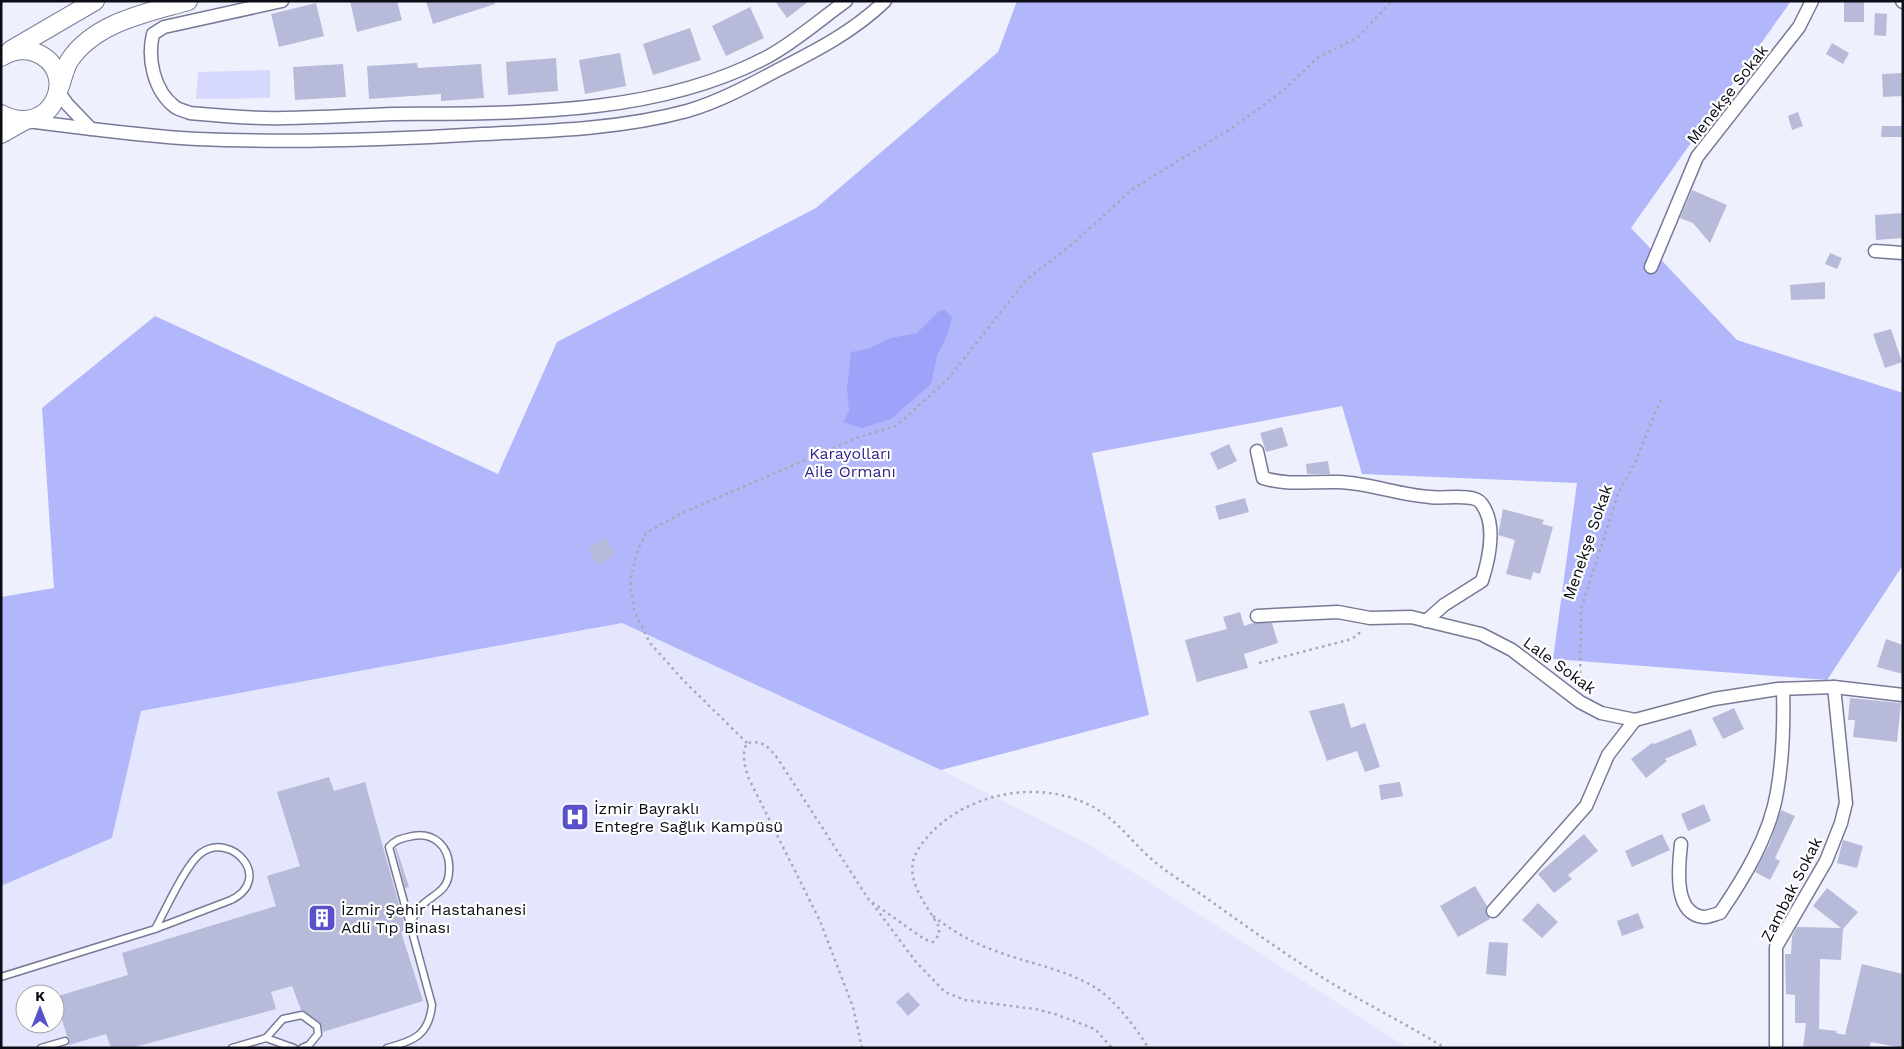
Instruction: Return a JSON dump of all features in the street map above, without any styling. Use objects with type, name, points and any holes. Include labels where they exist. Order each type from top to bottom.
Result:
[{"type":"main road","points":[[1,57],[18,44],[95,1]]},
{"type":"main road","points":[[1,134],[24,121],[36,118],[47,112],[54,102],[69,62],[86,43],[101,32],[126,18],[188,1]]},
{"type":"main road","points":[[1,57],[18,50],[40,54],[55,69],[58,91]]},
{"type":"main road","points":[[1,114],[12,119],[24,121]]},
{"type":"street","points":[[276,2],[164,27],[153,34],[150,49],[151,63],[159,88],[176,108],[190,113],[284,118],[348,115],[525,113],[627,101],[675,91],[721,76],[769,56],[846,1]]},
{"type":"street","points":[[24,121],[109,132],[196,139],[308,142],[572,129],[655,118],[689,110],[724,97],[766,76],[843,36],[885,1]]},
{"type":"street","name":"Menekşe Sokak","points":[[1651,266],[1697,157],[1794,34],[1812,1]]},
{"type":"street","points":[[58,91],[67,104],[91,129]]},
{"type":"street","points":[[1875,251],[1903,253]]},
{"type":"street","points":[[1257,452],[1263,478],[1282,484],[1340,482],[1429,498],[1473,497],[1481,502],[1489,527],[1489,560],[1482,581],[1444,605],[1426,621]]},
{"type":"street","name":"Lale Sokak","points":[[1257,616],[1338,612],[1370,618],[1411,617],[1481,634],[1512,650],[1580,702],[1601,713],[1635,720],[1714,699],[1784,689],[1834,687],[1903,695]]},
{"type":"street","name":"Zambak Sokak","points":[[1776,1048],[1776,947],[1826,861],[1841,823],[1846,803],[1834,687]]},
{"type":"street","points":[[1681,844],[1678,882],[1685,902],[1692,912],[1705,917],[1720,913],[1748,865],[1768,824],[1777,794],[1784,733],[1784,689]]},
{"type":"street","points":[[1493,911],[1586,806],[1608,754],[1635,720]]},
{"type":"lane","points":[[387,1048],[412,1041],[423,1031],[431,1016],[432,1005],[389,847],[394,840],[423,834],[431,836],[441,844],[447,855],[450,870],[448,881],[438,894],[425,900],[413,914],[411,925]]},
{"type":"lane","points":[[1,977],[156,929],[238,896],[248,884],[247,863],[240,854],[229,850],[211,849],[201,853],[190,867],[156,929]]},
{"type":"lane","points":[[232,1048],[266,1038],[283,1019],[302,1015],[316,1026],[318,1034],[309,1045],[302,1048]]},
{"type":"lane","points":[[266,1038],[294,1048]]},
{"type":"lane","points":[[41,1048],[64,1041]]},
{"type":"path","points":[[747,743],[684,681],[650,642],[634,612],[630,580],[638,550],[646,533],[682,512],[859,437],[896,426],[947,380],[1026,280],[1070,246],[1134,188],[1239,123],[1284,90],[1317,58],[1358,36],[1392,1]]},
{"type":"path","name":"Menekşe Sokak","points":[[1580,702],[1578,662],[1581,609],[1618,494],[1636,460],[1661,399]]},
{"type":"path","points":[[1259,663],[1352,639],[1362,631],[1370,618]]},
{"type":"path","points":[[747,743],[756,741],[766,744],[778,759],[869,900],[916,962],[945,992],[965,1000],[1035,1009],[1055,1014],[1095,1029],[1112,1048]]},
{"type":"path","points":[[747,743],[744,749],[743,760],[748,778],[820,921],[853,1008],[862,1048]]},
{"type":"path","points":[[869,900],[924,940],[934,942],[939,935],[939,927],[913,879],[912,862],[926,837],[941,822],[993,796],[1038,792],[1063,796],[1086,803],[1103,812],[1148,856],[1207,898],[1332,983],[1444,1048]]},
{"type":"path","points":[[932,915],[970,940],[997,952],[1061,972],[1097,988],[1140,1032],[1148,1048]]},
{"type":"shaded area","points":[[270,70],[270,98],[196,99],[198,72]]},
{"type":"shaded area","points":[[945,310],[952,317],[948,333],[937,356],[931,384],[891,419],[862,428],[843,422],[849,411],[847,388],[851,352],[868,349],[891,338],[917,333],[939,311]]},
{"type":"shaded area","name":"İzmir Bayraklı Entegre Sağlık Kampüsü","points":[[622,623],[941,770],[1092,846],[1408,1048],[1,1048],[1,886],[112,838],[141,711]]},
{"type":"green space","name":"Karayolları Aile Ormanı","points":[[1017,1],[1791,1],[1631,228],[1737,340],[1903,393],[1903,565],[1827,680],[1553,659],[1577,483],[1362,474],[1342,406],[1092,453],[1149,715],[941,770],[622,623],[141,711],[112,838],[1,886],[1,597],[54,588],[42,408],[155,316],[498,474],[557,342],[816,208],[998,52]]},
{"type":"building","points":[[350,1],[397,1],[402,20],[357,32]]},
{"type":"building","points":[[426,1],[495,1],[495,4],[433,24]]},
{"type":"building","points":[[775,1],[809,1],[787,18]]},
{"type":"building","points":[[1844,2],[1864,2],[1864,22],[1844,22]]},
{"type":"building","points":[[316,3],[324,36],[279,47],[271,14]]},
{"type":"building","points":[[750,7],[764,38],[726,56],[712,26]]},
{"type":"building","points":[[1875,13],[1887,14],[1886,36],[1874,35]]},
{"type":"building","points":[[690,28],[701,60],[653,75],[643,44]]},
{"type":"building","points":[[1832,43],[1849,53],[1843,64],[1826,54]]},
{"type":"building","points":[[620,53],[626,86],[585,94],[579,60]]},
{"type":"building","points":[[556,58],[558,91],[508,95],[506,62]]},
{"type":"building","points":[[417,63],[418,68],[481,64],[484,98],[441,101],[441,94],[369,99],[367,66]]},
{"type":"building","points":[[343,64],[346,97],[295,100],[293,67]]},
{"type":"building","points":[[1903,73],[1903,96],[1883,97],[1882,74]]},
{"type":"building","points":[[1798,112],[1803,126],[1792,130],[1788,116]]},
{"type":"building","points":[[1882,126],[1903,126],[1903,137],[1881,137]]},
{"type":"building","points":[[1692,190],[1727,205],[1710,243],[1693,223],[1680,218]]},
{"type":"building","points":[[1903,213],[1903,238],[1876,240],[1875,215]]},
{"type":"building","points":[[1830,253],[1842,258],[1837,269],[1825,264]]},
{"type":"building","points":[[1825,282],[1825,299],[1791,300],[1790,285]]},
{"type":"building","points":[[1891,329],[1902,362],[1885,368],[1873,334]]},
{"type":"building","points":[[1282,427],[1288,446],[1266,452],[1260,433]]},
{"type":"building","points":[[1229,444],[1237,461],[1218,470],[1210,453]]},
{"type":"building","points":[[1328,461],[1330,474],[1307,474],[1306,464]]},
{"type":"building","points":[[1245,498],[1249,512],[1219,520],[1215,506]]},
{"type":"building","points":[[1503,509],[1544,520],[1542,524],[1553,527],[1540,574],[1533,572],[1531,580],[1506,574],[1515,540],[1498,535]]},
{"type":"building","points":[[606,538],[615,556],[597,565],[588,548]]},
{"type":"building","points":[[1240,612],[1244,626],[1253,623],[1272,623],[1278,643],[1244,654],[1248,668],[1197,682],[1185,640],[1227,629],[1223,617]]},
{"type":"building","points":[[1886,639],[1903,645],[1903,674],[1877,667]]},
{"type":"building","points":[[1850,698],[1901,703],[1897,742],[1853,737],[1855,720],[1848,720]]},
{"type":"building","points":[[1344,703],[1351,728],[1365,723],[1380,767],[1365,772],[1357,751],[1327,761],[1309,711]]},
{"type":"building","points":[[1734,708],[1744,729],[1723,739],[1712,718]]},
{"type":"building","points":[[1691,729],[1697,745],[1665,759],[1667,761],[1646,778],[1631,759],[1652,743],[1654,744]]},
{"type":"building","name":"İzmir Şehir Hastahanesi Adli Tıp Binası","points":[[329,777],[334,791],[365,782],[406,930],[401,932],[423,1001],[323,1032],[320,1022],[301,1010],[292,986],[271,992],[276,1009],[131,1048],[111,1048],[106,1034],[69,1045],[70,1039],[65,1030],[65,994],[128,975],[122,953],[276,906],[267,876],[300,866],[277,792]]},
{"type":"building","points":[[1400,782],[1403,796],[1381,800],[1379,785]]},
{"type":"building","points":[[1704,804],[1711,821],[1688,831],[1681,814]]},
{"type":"building","points":[[1781,810],[1795,816],[1775,858],[1780,861],[1770,880],[1755,872],[1770,843]]},
{"type":"building","points":[[1584,834],[1598,851],[1568,875],[1572,879],[1554,893],[1538,874]]},
{"type":"building","points":[[1662,834],[1670,850],[1632,867],[1625,851]]},
{"type":"building","points":[[1843,840],[1863,846],[1857,868],[1837,863]]},
{"type":"building","points":[[396,847],[409,887],[405,888]]},
{"type":"building","points":[[1475,886],[1487,906],[1486,914],[1490,919],[1458,937],[1440,906]]},
{"type":"building","points":[[1827,888],[1858,912],[1843,929],[1841,960],[1820,959],[1819,1029],[1837,1031],[1836,1033],[1845,1035],[1862,964],[1903,974],[1903,1048],[1871,1042],[1869,1048],[1803,1048],[1806,1023],[1795,1023],[1795,995],[1786,994],[1785,954],[1791,954],[1792,936],[1797,927],[1841,928],[1813,906]]},
{"type":"building","points":[[1538,903],[1558,922],[1542,938],[1522,920]]},
{"type":"building","points":[[1638,913],[1644,928],[1622,936],[1617,921]]},
{"type":"building","points":[[1489,942],[1508,943],[1506,976],[1486,974]]},
{"type":"building","points":[[908,992],[920,1005],[908,1016],[896,1002]]},
{"type":"place","name":"İzmir Bayraklı Entegre Sağlık Kampüsü","points":[[575,817]]},
{"type":"place","name":"İzmir Şehir Hastahanesi Adli Tıp Binası","points":[[322,918]]}]
